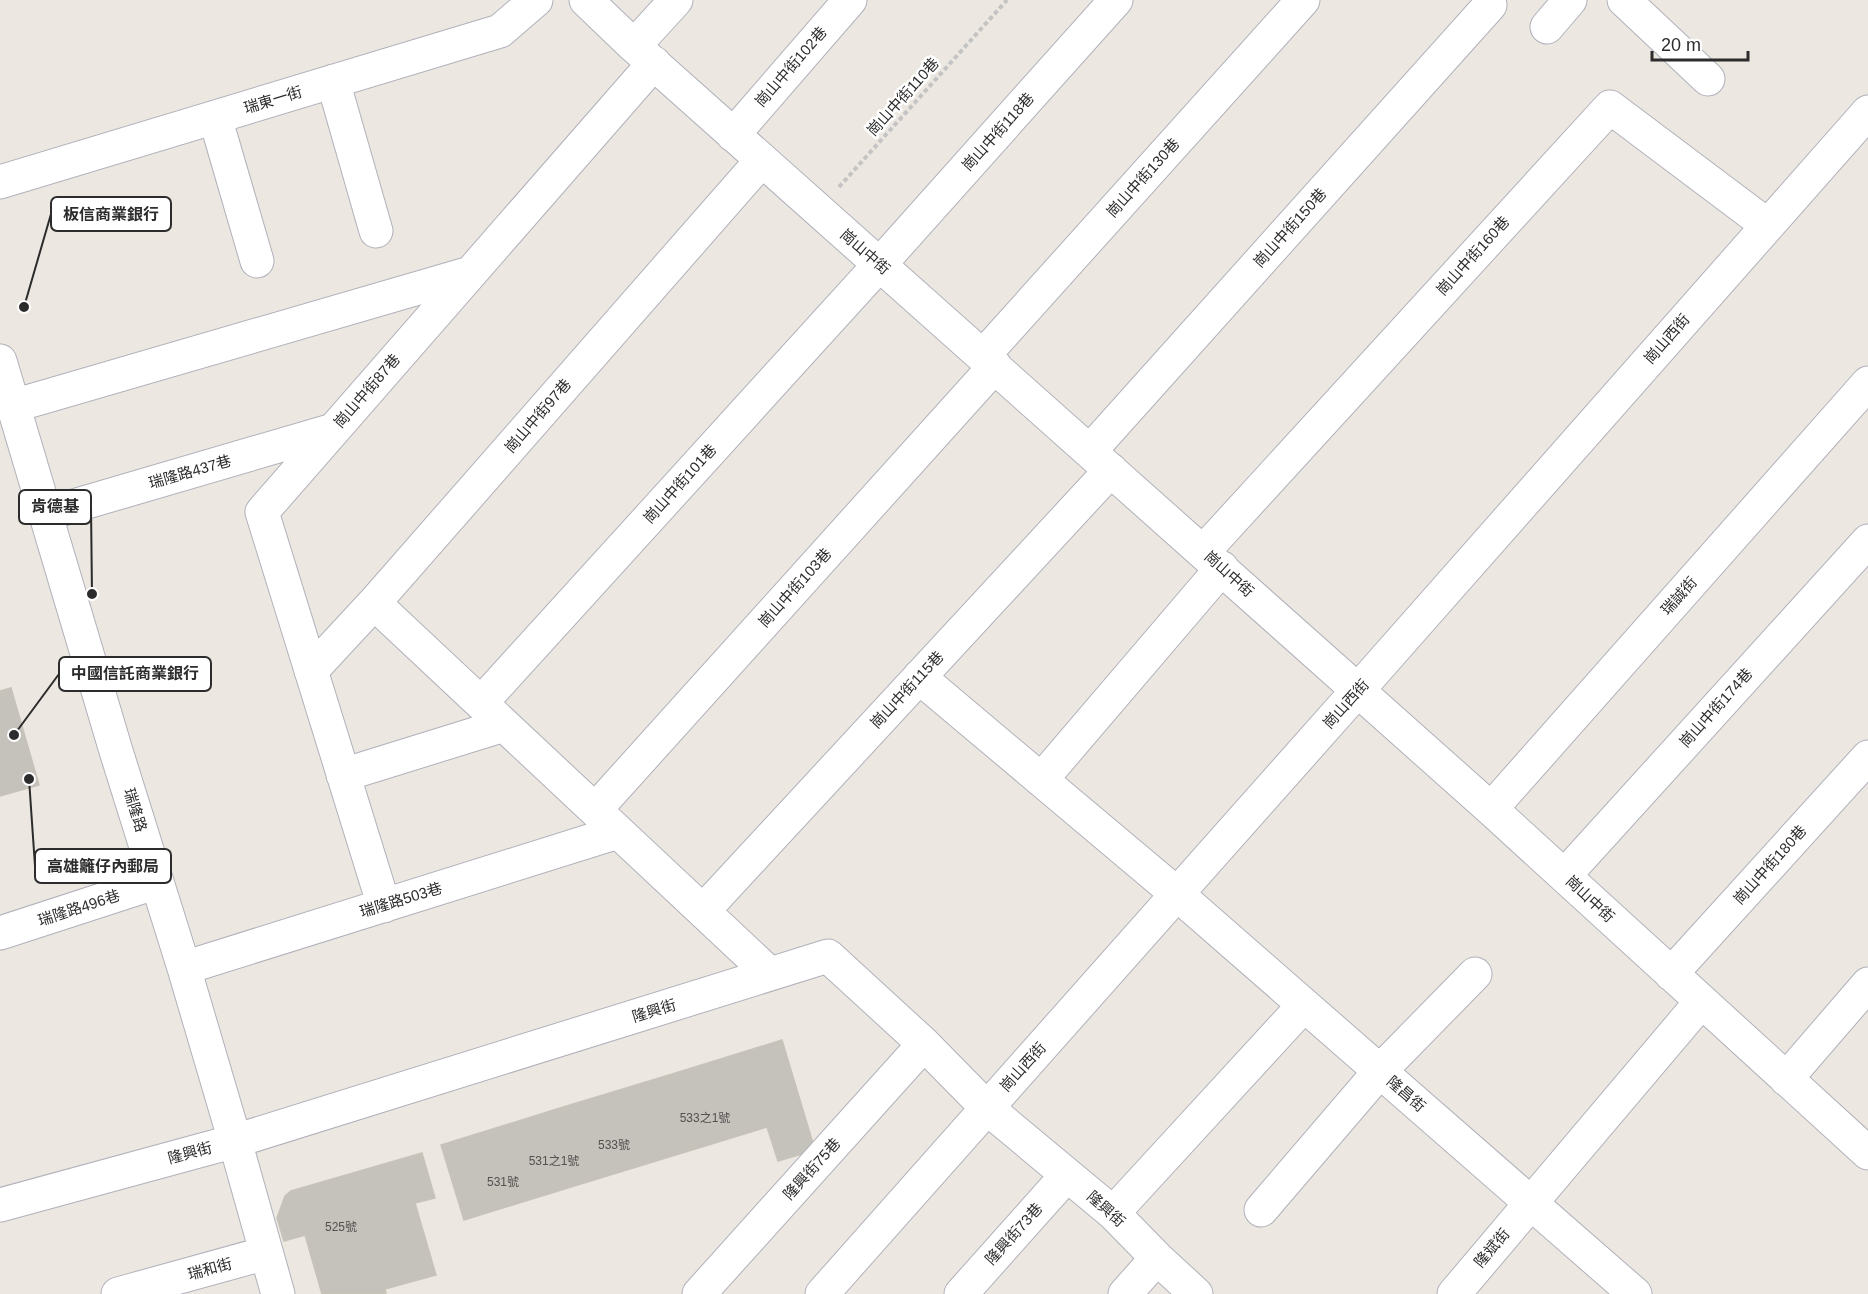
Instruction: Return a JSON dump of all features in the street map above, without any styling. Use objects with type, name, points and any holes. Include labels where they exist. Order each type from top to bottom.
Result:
[{"type":"street","name":"瑞東一街","points":[[0,182],[500,31],[536,0]]},
{"type":"street","name":"崗山中街","points":[[586,0],[733,135],[1491,809],[1868,1153]]},
{"type":"street","name":"崗山中街87巷","points":[[384,906],[262,512],[470,273],[644,55],[676,0]]},
{"type":"street","name":"崗山中街102巷","points":[[733,135],[850,0]]},
{"type":"street","name":"崗山中街118巷","points":[[880,264],[1116,0]]},
{"type":"street","name":"崗山中街130巷","points":[[989,361],[1303,0]]},
{"type":"street","points":[[1547,27],[1570,0]]},
{"type":"street","points":[[1624,0],[1708,79]]},
{"type":"street","name":"崗山中街150巷","points":[[1100,460],[1490,5]]},
{"type":"street","points":[[333,81],[376,231]]},
{"type":"street","name":"崗山中街160巷","points":[[1213,560],[1610,107],[1767,225]]},
{"type":"street","name":"崗山西街","points":[[822,1294],[1868,112]]},
{"type":"street","points":[[214,117],[257,261]]},
{"type":"street","name":"崗山中街97巷","points":[[311,671],[374,603],[762,160]]},
{"type":"street","name":"崗山中街101巷","points":[[493,714],[880,264]]},
{"type":"street","points":[[13,406],[470,273]]},
{"type":"street","name":"瑞隆路","points":[[0,361],[184,968],[278,1294]]},
{"type":"street","name":"崗山中街103巷","points":[[607,821],[989,361]]},
{"type":"street","name":"瑞誠街","points":[[1491,809],[1868,383]]},
{"type":"street","name":"瑞隆路437巷","points":[[46,514],[333,430]]},
{"type":"street","name":"崗山中街115巷","points":[[703,911],[919,677],[1100,460]]},
{"type":"street","name":"崗山中街174巷","points":[[1565,876],[1868,541]]},
{"type":"street","points":[[1041,780],[1213,560]]},
{"type":"street","points":[[374,603],[770,974]]},
{"type":"street","name":"隆昌街","points":[[919,677],[1177,894],[1635,1294]]},
{"type":"street","points":[[343,775],[493,714]]},
{"type":"street","name":"崗山中街180巷","points":[[1671,974],[1868,757]]},
{"type":"street","name":"瑞隆路503巷","points":[[184,968],[384,906],[607,821]]},
{"type":"street","name":"瑞隆路496巷","points":[[0,933],[157,882]]},
{"type":"street","name":"隆興街","points":[[0,1205],[235,1141],[828,956],[924,1044],[987,1108],[1113,1213],[1157,1258],[1197,1294]]},
{"type":"street","points":[[1261,1210],[1380,1071],[1475,974]]},
{"type":"street","points":[[1786,1079],[1868,984]]},
{"type":"street","name":"隆斌街","points":[[1454,1294],[1701,1002]]},
{"type":"street","points":[[1113,1213],[1304,1005]]},
{"type":"street","name":"隆興街75巷","points":[[699,1294],[924,1044]]},
{"type":"street","name":"隆興街73巷","points":[[961,1294],[1067,1175]]},
{"type":"street","name":"瑞和街","points":[[118,1294],[266,1253]]},
{"type":"street","points":[[1125,1294],[1157,1258]]},
{"type":"path","name":"崗山中街110巷","points":[[818,210],[1007,0]]},
{"type":"building","points":[[11,688],[39,785],[0,796],[0,691]]},
{"type":"building","points":[[782,1040],[815,1150],[778,1161],[767,1127],[692,1150],[669,1075]]},
{"type":"building","points":[[669,1075],[692,1150],[584,1183],[560,1108]]},
{"type":"building","points":[[560,1108],[584,1183],[464,1220],[441,1145]]},
{"type":"building","points":[[422,1153],[435,1198],[415,1203],[436,1275],[385,1289],[386,1294],[322,1294],[305,1235],[284,1241],[277,1218],[285,1196],[291,1191]]},
{"type":"place","name":"板信商業銀行","points":[[24,307]]},
{"type":"place","name":"肯德基","points":[[92,594]]},
{"type":"place","name":"中國信託商業銀行","points":[[14,735]]},
{"type":"place","name":"高雄籬仔內郵局","points":[[29,779]]}]
